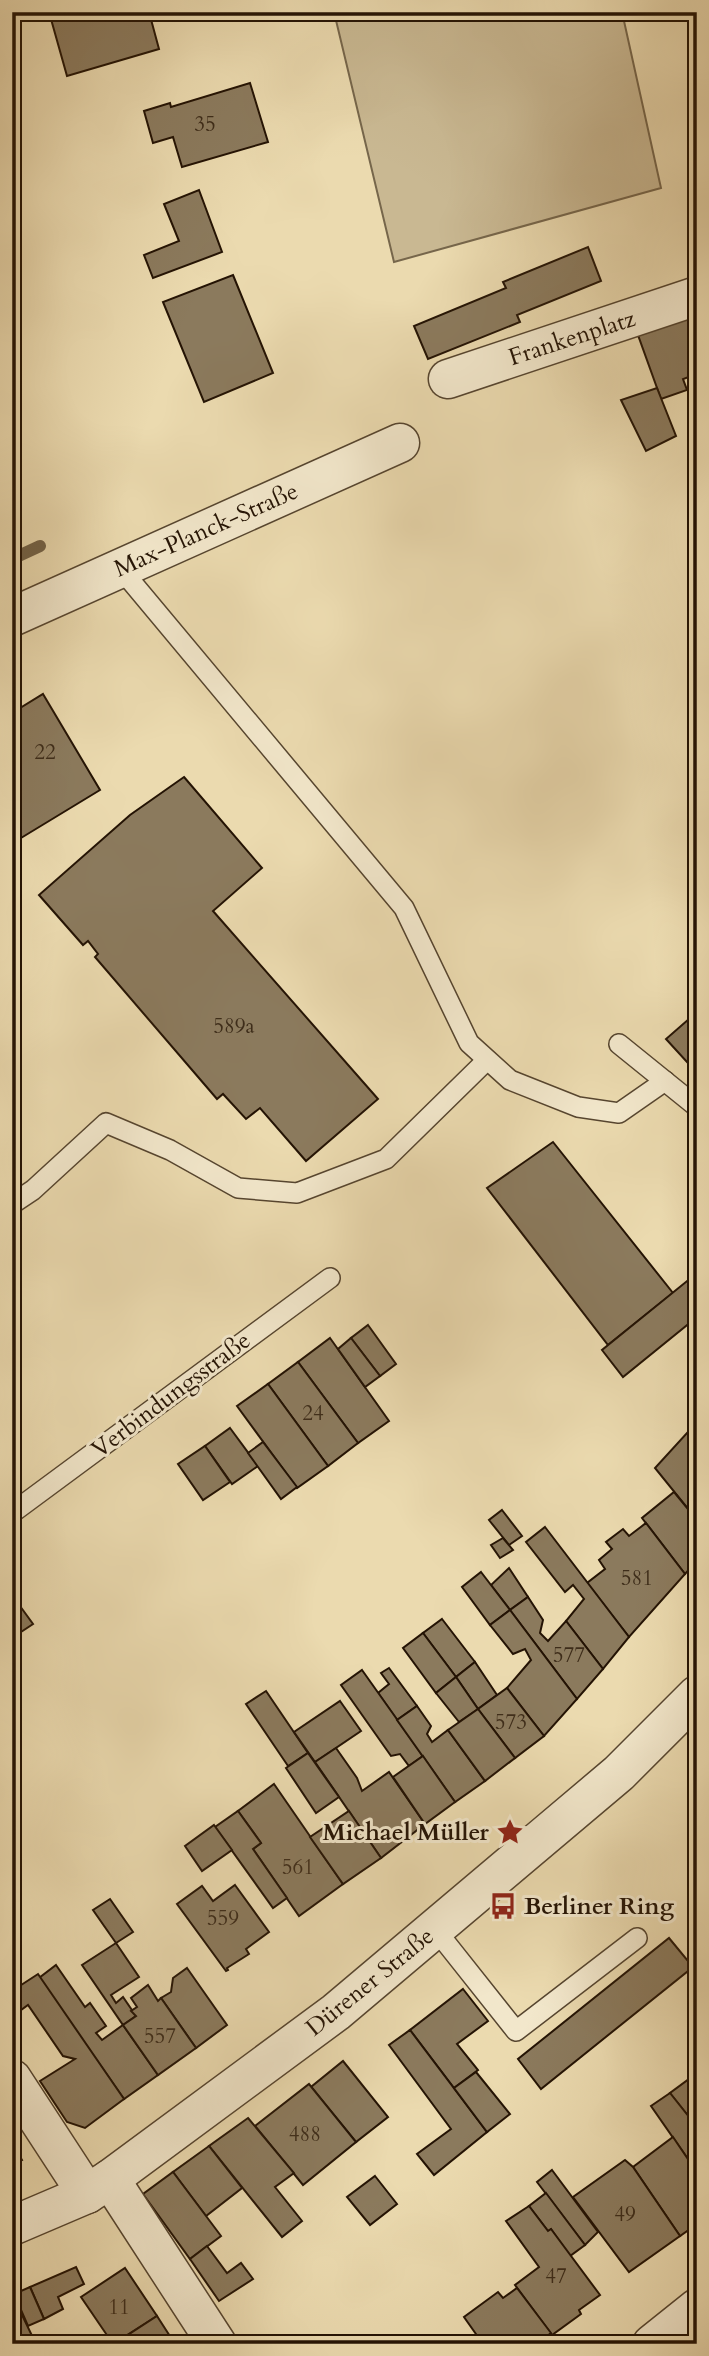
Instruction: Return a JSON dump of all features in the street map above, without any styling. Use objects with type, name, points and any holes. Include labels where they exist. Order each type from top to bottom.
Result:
[{"type":"street","name":"Frankenplatz","points":[[448,379],[697,296]]},
{"type":"street","name":"Max-Planck-Straße","points":[[12,617],[400,443]]},
{"type":"street","name":"Dürener Straße","points":[[12,2226],[99,2186],[335,2012],[620,1773],[697,1695]]},
{"type":"street","points":[[12,2079],[99,2186],[217,2344]]},
{"type":"street","points":[[652,2344],[697,2308]]},
{"type":"lane","points":[[120,568],[404,908],[469,1043],[487,1060],[510,1080],[544,1094],[578,1107],[620,1113],[665,1081]]},
{"type":"lane","points":[[619,1044],[697,1107]]},
{"type":"lane","points":[[12,1204],[33,1190],[106,1123],[170,1150],[238,1188],[298,1193],[386,1158],[487,1060]]},
{"type":"lane","name":"Verbindungsstraße","points":[[12,1513],[330,1278]]},
{"type":"lane","points":[[435,1928],[516,2031],[637,1938]]},
{"type":"shaded area","points":[[334,12],[622,12],[661,188],[394,262]]},
{"type":"building","points":[[49,12],[149,12],[159,49],[67,76]]},
{"type":"building","points":[[250,83],[268,142],[182,167],[173,137],[153,143],[144,111],[170,103],[171,107]]},
{"type":"building","points":[[199,190],[222,252],[153,278],[144,255],[179,241],[164,204]]},
{"type":"building","points":[[588,247],[601,281],[517,315],[520,322],[428,359],[414,326],[506,288],[503,282]]},
{"type":"building","points":[[233,275],[273,373],[204,402],[163,302]]},
{"type":"building","points":[[691,317],[697,333],[697,374],[683,379],[687,390],[661,399],[638,335]]},
{"type":"building","points":[[657,388],[676,436],[646,451],[621,400]]},
{"type":"building","points":[[43,694],[100,790],[21,838],[12,824],[12,713]]},
{"type":"building","points":[[184,777],[262,868],[213,911],[378,1099],[306,1161],[260,1108],[246,1119],[223,1094],[217,1099],[95,957],[98,954],[88,941],[83,945],[39,895],[130,815]]},
{"type":"building","points":[[697,1012],[697,1073],[666,1039]]},
{"type":"building","points":[[553,1142],[673,1293],[608,1345],[487,1188]]},
{"type":"building","points":[[697,1273],[697,1317],[623,1377],[602,1350]]},
{"type":"building","points":[[368,1325],[396,1364],[380,1376],[351,1338]]},
{"type":"building","points":[[330,1338],[389,1421],[358,1443],[298,1362]]},
{"type":"building","points":[[351,1338],[380,1376],[365,1387],[338,1349]]},
{"type":"building","points":[[298,1362],[358,1443],[328,1466],[268,1384]]},
{"type":"building","points":[[268,1384],[328,1466],[297,1488],[237,1406]]},
{"type":"building","points":[[697,1422],[697,1520],[655,1468]]},
{"type":"building","points":[[230,1428],[258,1466],[232,1484],[205,1446]]},
{"type":"building","points":[[263,1442],[297,1487],[281,1499],[248,1453]]},
{"type":"building","points":[[205,1446],[230,1482],[203,1500],[178,1464]]},
{"type":"building","points":[[674,1492],[697,1520],[697,1561],[685,1574],[642,1518]]},
{"type":"building","points":[[502,1510],[522,1536],[509,1545],[489,1520]]},
{"type":"building","points":[[646,1523],[685,1574],[629,1637],[587,1583],[605,1569],[599,1560],[612,1549],[606,1542],[623,1529],[629,1536]]},
{"type":"building","points":[[545,1527],[629,1637],[603,1669],[566,1621],[584,1599],[573,1585],[565,1592],[526,1542]]},
{"type":"building","points":[[503,1538],[513,1550],[500,1558],[491,1545]]},
{"type":"building","points":[[509,1568],[528,1597],[510,1610],[491,1585]]},
{"type":"building","points":[[481,1572],[510,1610],[490,1625],[462,1587]]},
{"type":"building","points":[[12,1595],[33,1624],[12,1638]]},
{"type":"building","points":[[528,1597],[543,1620],[540,1633],[548,1641],[566,1621],[603,1669],[577,1699],[510,1610]]},
{"type":"building","points":[[510,1610],[577,1699],[544,1736],[507,1688],[531,1660],[525,1649],[513,1654],[490,1625]]},
{"type":"building","points":[[442,1619],[475,1662],[456,1677],[423,1633]]},
{"type":"building","points":[[423,1633],[456,1677],[436,1693],[403,1648]]},
{"type":"building","points":[[475,1662],[497,1695],[478,1709],[456,1677]]},
{"type":"building","points":[[389,1668],[417,1706],[397,1720],[378,1693],[389,1684],[381,1673]]},
{"type":"building","points":[[362,1670],[423,1756],[409,1766],[400,1754],[391,1756],[341,1685]]},
{"type":"building","points":[[456,1677],[478,1709],[459,1722],[436,1693]]},
{"type":"building","points":[[507,1688],[544,1736],[515,1758],[478,1709]]},
{"type":"building","points":[[266,1691],[308,1753],[288,1766],[246,1704]]},
{"type":"building","points":[[340,1701],[361,1731],[315,1762],[294,1732]]},
{"type":"building","points":[[417,1706],[431,1726],[427,1734],[432,1742],[448,1730],[485,1781],[455,1802],[397,1720]]},
{"type":"building","points":[[478,1709],[515,1758],[485,1781],[448,1730]]},
{"type":"building","points":[[336,1748],[357,1778],[362,1791],[389,1772],[425,1824],[381,1858],[315,1762]]},
{"type":"building","points":[[308,1753],[339,1797],[316,1813],[286,1768]]},
{"type":"building","points":[[423,1756],[455,1802],[425,1824],[393,1777]]},
{"type":"building","points":[[274,1784],[343,1884],[299,1916],[253,1849],[261,1843],[238,1811]]},
{"type":"building","points":[[238,1811],[261,1843],[253,1849],[287,1898],[273,1908],[215,1827]]},
{"type":"building","points":[[349,1811],[381,1858],[343,1884],[310,1837]]},
{"type":"building","points":[[214,1825],[232,1850],[202,1871],[185,1846]]},
{"type":"building","points":[[235,1885],[269,1932],[246,1949],[249,1954],[226,1971],[177,1904],[202,1886],[213,1901]]},
{"type":"building","points":[[110,1899],[133,1932],[116,1943],[93,1910]]},
{"type":"building","points":[[669,1938],[693,1967],[541,2089],[518,2059]]},
{"type":"building","points":[[116,1943],[139,1977],[111,1995],[116,2003],[123,1997],[136,2016],[123,2025],[82,1965]]},
{"type":"building","points":[[56,1965],[85,2007],[90,2003],[106,2026],[96,2033],[102,2040],[123,2025],[158,2075],[124,2099],[39,1978]]},
{"type":"building","points":[[187,1968],[227,2025],[196,2048],[161,1998],[171,1992],[173,1978]]},
{"type":"building","points":[[38,1974],[124,2099],[85,2128],[67,2122],[40,2081],[75,2059],[63,2056],[28,2005],[21,2010],[12,1996],[12,1991]]},
{"type":"building","points":[[148,1985],[158,2001],[161,1998],[196,2048],[158,2075],[123,2025],[136,2016],[131,2011],[137,2007],[131,1998]]},
{"type":"building","points":[[463,1989],[488,2021],[457,2044],[478,2070],[454,2088],[410,2030]]},
{"type":"building","points":[[410,2030],[487,2132],[434,2175],[417,2154],[451,2129],[389,2045]]},
{"type":"building","points":[[343,2061],[388,2117],[356,2142],[311,2087]]},
{"type":"building","points":[[476,2072],[510,2114],[487,2132],[454,2088]]},
{"type":"building","points":[[689,2079],[697,2089],[697,2127],[670,2093]]},
{"type":"building","points":[[309,2084],[356,2142],[303,2185],[255,2126]]},
{"type":"building","points":[[670,2093],[697,2127],[696,2163],[693,2160],[690,2162],[651,2106]]},
{"type":"building","points":[[248,2118],[294,2173],[275,2187],[302,2221],[282,2237],[209,2146]]},
{"type":"building","points":[[673,2137],[690,2162],[693,2160],[697,2164],[697,2224],[680,2236],[633,2167]]},
{"type":"building","points":[[12,2142],[22,2160],[12,2165]]},
{"type":"building","points":[[209,2146],[242,2188],[206,2216],[173,2172]]},
{"type":"building","points":[[625,2160],[633,2167],[680,2236],[629,2272],[573,2197]]},
{"type":"building","points":[[552,2170],[598,2232],[585,2245],[537,2182]]},
{"type":"building","points":[[173,2172],[221,2236],[190,2259],[143,2194]]},
{"type":"building","points":[[375,2176],[397,2204],[370,2225],[347,2197]]},
{"type":"building","points":[[546,2193],[585,2245],[570,2256],[551,2229],[548,2231],[529,2206]]},
{"type":"building","points":[[529,2206],[548,2231],[551,2229],[600,2295],[579,2310],[581,2314],[552,2335],[515,2285],[539,2267],[506,2221]]},
{"type":"building","points":[[207,2246],[227,2273],[241,2263],[253,2279],[219,2301],[190,2259]]},
{"type":"building","points":[[76,2267],[84,2284],[58,2297],[63,2309],[44,2319],[30,2287]]},
{"type":"building","points":[[125,2268],[157,2316],[113,2344],[81,2297]]},
{"type":"building","points":[[30,2287],[44,2319],[28,2326],[14,2294]]},
{"type":"building","points":[[517,2288],[551,2333],[537,2344],[483,2344],[464,2317],[498,2292],[503,2298]]},
{"type":"building","points":[[12,2294],[35,2342],[12,2344]]},
{"type":"building","points":[[157,2316],[175,2344],[114,2344]]},
{"type":"waterway","points":[[12,559],[40,546]]},
{"type":"place","name":"Michael Müller","points":[[510,1832]]},
{"type":"place","name":"Berliner Ring","points":[[503,1906]]}]
